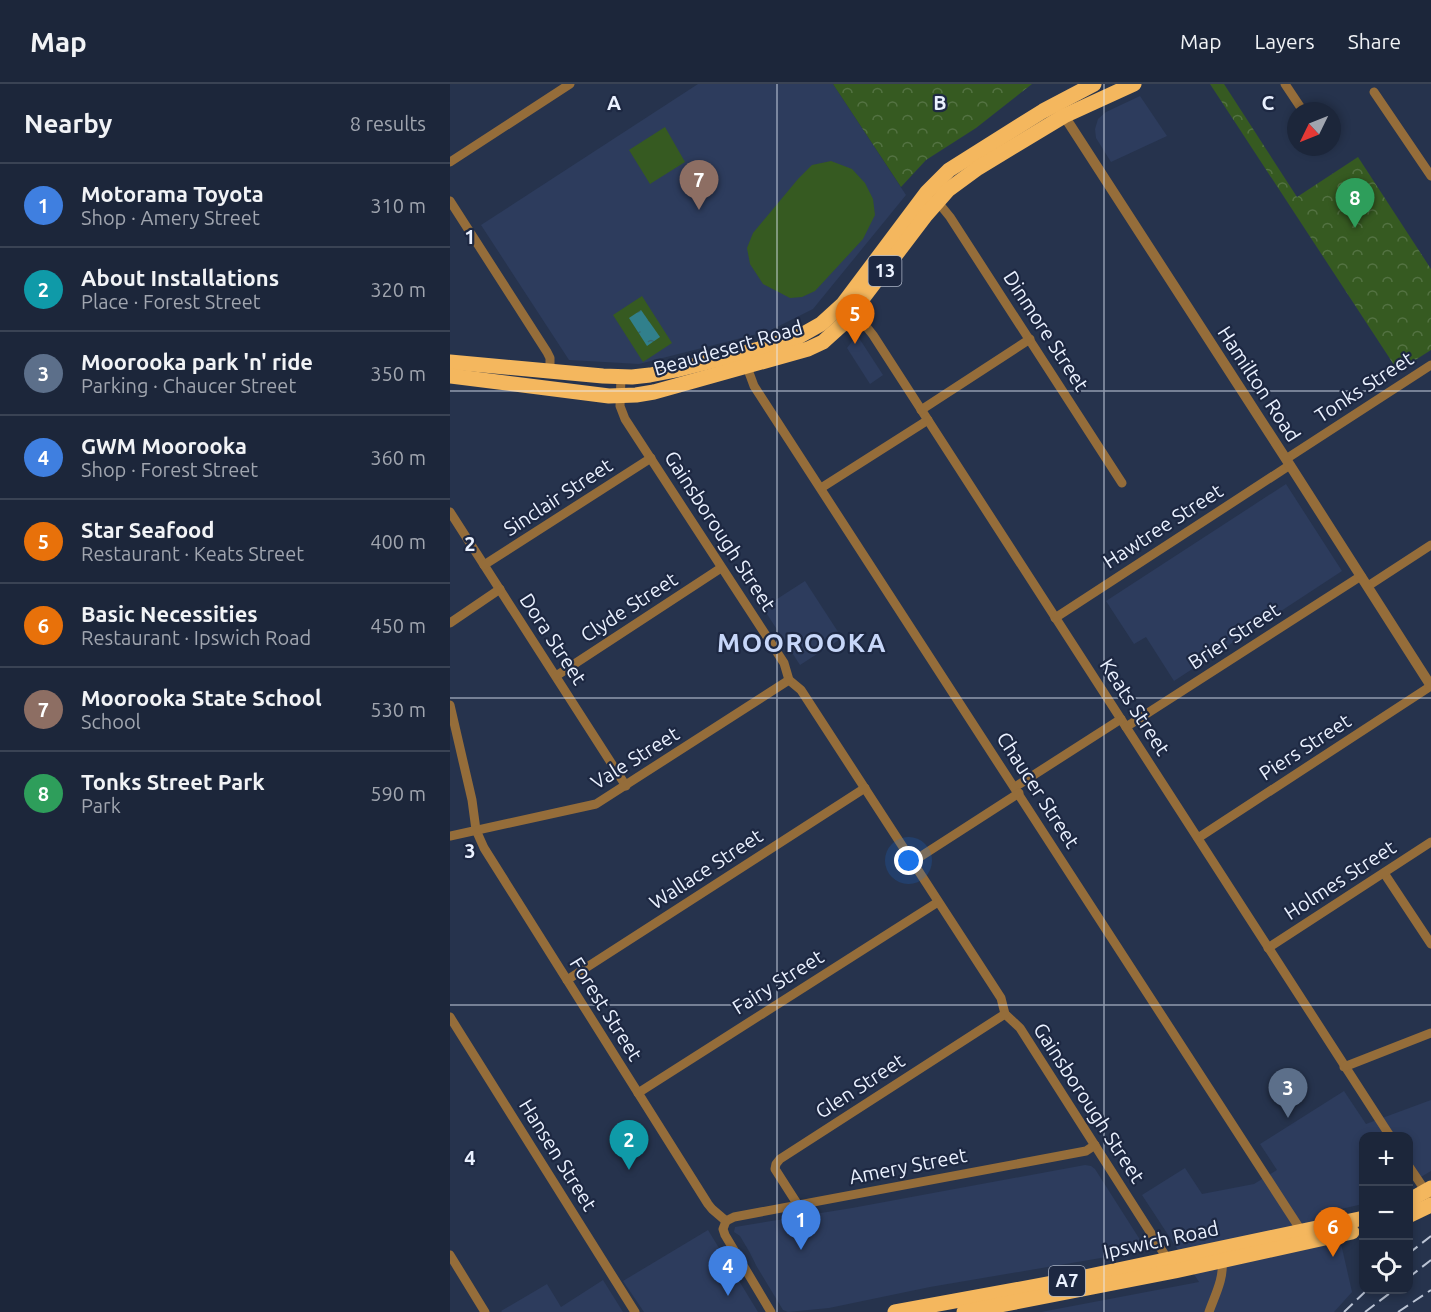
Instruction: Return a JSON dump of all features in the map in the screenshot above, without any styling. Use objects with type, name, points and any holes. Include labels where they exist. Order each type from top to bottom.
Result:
[{"type":"highway","name":"Beaudesert Road","points":[[450,376],[620,396],[654,392],[808,349],[834,334],[915,207],[936,181],[949,170],[1056,103],[1094,84]]},
{"type":"highway","name":"Beaudesert Road","points":[[450,362],[621,377],[650,375],[798,338],[848,309],[948,190],[978,168],[1064,116],[1128,85]]},
{"type":"highway","points":[[1413,1200],[1430,1196]]},
{"type":"highway","points":[[1413,1211],[1430,1196]]},
{"type":"highway","name":"Ipswich Road","points":[[964,1312],[1172,1265],[1359,1219]]},
{"type":"highway","name":"Ipswich Road","points":[[895,1312],[1068,1281],[1172,1265],[1222,1261],[1359,1230]]},
{"type":"street","points":[[450,162],[570,84]]},
{"type":"street","points":[[1285,84],[1297,102]]},
{"type":"street","points":[[1374,92],[1431,176]]},
{"type":"street","name":"Hamilton Road","points":[[1056,103],[1431,686]]},
{"type":"street","points":[[450,201],[547,352],[550,358],[550,371]]},
{"type":"street","name":"Dinmore Street","points":[[938,201],[1122,483]]},
{"type":"street","name":"Keats Street","points":[[848,309],[863,322],[873,335],[1387,1132]]},
{"type":"street","points":[[921,410],[1030,339]]},
{"type":"street","name":"Tonks Street","points":[[1288,462],[1431,365]]},
{"type":"street","name":"Chaucer Street","points":[[747,367],[754,386],[1302,1232]]},
{"type":"street","name":"Gainsborough Street","points":[[621,377],[620,406],[625,419],[784,663],[789,680],[801,690],[1001,998],[1005,1014],[1020,1028],[1172,1265]]},
{"type":"street","points":[[821,488],[928,420]]},
{"type":"street","name":"Sinclair Street","points":[[484,565],[651,458]]},
{"type":"street","name":"Hawtree Street","points":[[1055,618],[1288,462]]},
{"type":"street","name":"Dora Street","points":[[450,512],[626,786]]},
{"type":"street","points":[[1368,586],[1431,545]]},
{"type":"street","name":"Clyde Street","points":[[556,676],[721,568]]},
{"type":"street","name":"Brier Street","points":[[912,862],[1017,790],[1361,576]]},
{"type":"street","points":[[450,623],[500,589]]},
{"type":"street","name":"Vale Street","points":[[450,836],[591,806],[602,801],[789,680]]},
{"type":"street","name":"Piers Street","points":[[1198,838],[1431,686]]},
{"type":"street","name":"Forest Street","points":[[450,705],[472,800],[476,830],[484,848],[708,1204],[726,1221]]},
{"type":"street","name":"Wallace Street","points":[[567,980],[865,788]]},
{"type":"street","name":"Holmes Street","points":[[1268,948],[1431,843]]},
{"type":"street","points":[[1384,873],[1431,944]]},
{"type":"street","name":"Fairy Street","points":[[638,1093],[938,902]]},
{"type":"street","name":"Glen Street","points":[[798,1205],[775,1169],[780,1159],[1005,1014]]},
{"type":"street","name":"Hansen Street","points":[[450,1017],[635,1312]]},
{"type":"street","points":[[1344,1067],[1431,1033]]},
{"type":"street","name":"Amery Street","points":[[726,1221],[734,1217],[1086,1151],[1095,1145]]},
{"type":"street","points":[[1413,1172],[1430,1196]]},
{"type":"street","points":[[726,1221],[723,1229],[725,1235],[771,1312]]},
{"type":"street","points":[[450,1255],[485,1312]]},
{"type":"street","points":[[1209,1312],[1221,1280],[1222,1261]]},
{"type":"shaded area","points":[[698,84],[833,84],[906,195],[813,309],[769,331],[639,364],[569,360],[481,225]]},
{"type":"shaded area","points":[[1140,96],[1167,136],[1111,162],[1096,138],[1095,129],[1098,119],[1106,112]]},
{"type":"shaded area","points":[[857,335],[883,375],[870,384],[847,348]]},
{"type":"shaded area","points":[[1286,484],[1342,571],[1174,681],[1146,637],[1134,644],[1106,601]]},
{"type":"shaded area","points":[[805,581],[842,638],[800,665],[763,608]]},
{"type":"shaded area","points":[[1344,1091],[1366,1124],[1431,1100],[1431,1171],[1413,1182],[1413,1132],[1359,1132],[1359,1205],[1332,1211],[1352,1292],[1334,1312],[1041,1312],[1199,1282],[1142,1195],[1185,1168],[1202,1194],[1254,1184],[1277,1170],[1260,1144]]},
{"type":"shaded area","points":[[1085,1165],[1095,1169],[1144,1246],[1142,1251],[930,1287],[829,1308],[788,1312],[783,1310],[740,1236],[734,1232],[735,1227]]},
{"type":"shaded area","points":[[708,1230],[758,1312],[644,1312],[623,1281]]},
{"type":"shaded area","points":[[603,1280],[623,1312],[501,1311],[547,1284],[561,1307]]},
{"type":"green space","points":[[833,84],[1032,84],[976,128],[926,160],[901,187]]},
{"type":"green space","points":[[1210,84],[1224,84],[1297,197],[1358,157],[1431,269],[1431,350],[1398,371]]},
{"type":"green space","points":[[665,127],[685,162],[650,184],[629,150]]},
{"type":"green space","points":[[831,161],[852,169],[865,183],[873,199],[875,215],[863,239],[815,291],[802,297],[790,298],[763,284],[750,264],[747,248],[753,233],[798,179],[812,165]]},
{"type":"green space","points":[[642,296],[672,343],[643,362],[613,315]]},
{"type":"water","points":[[641,310],[660,337],[647,346],[629,318]]},
{"type":"railway","points":[[1413,1250],[1431,1236]]},
{"type":"railway","points":[[1413,1274],[1431,1260]]},
{"type":"railway","points":[[1398,1312],[1431,1290]]},
{"type":"railway","points":[[1344,1312],[1363,1294]]},
{"type":"railway","points":[[1365,1312],[1389,1294]]},
{"type":"place","name":"Moorooka State School","points":[[699,210]]},
{"type":"place","name":"Tonks Street Park","points":[[1355,228]]},
{"type":"place","name":"Star Seafood","points":[[855,344]]},
{"type":"place","name":"Moorooka park 'n' ride","points":[[1288,1118]]},
{"type":"place","name":"About Installations","points":[[629,1170]]},
{"type":"place","name":"Motorama Toyota","points":[[801,1250]]},
{"type":"place","name":"Basic Necessities","points":[[1333,1257]]},
{"type":"place","name":"GWM Moorooka","points":[[728,1296]]},
{"type":"district","name":"MOOROOKA","points":[[802,643]]}]
